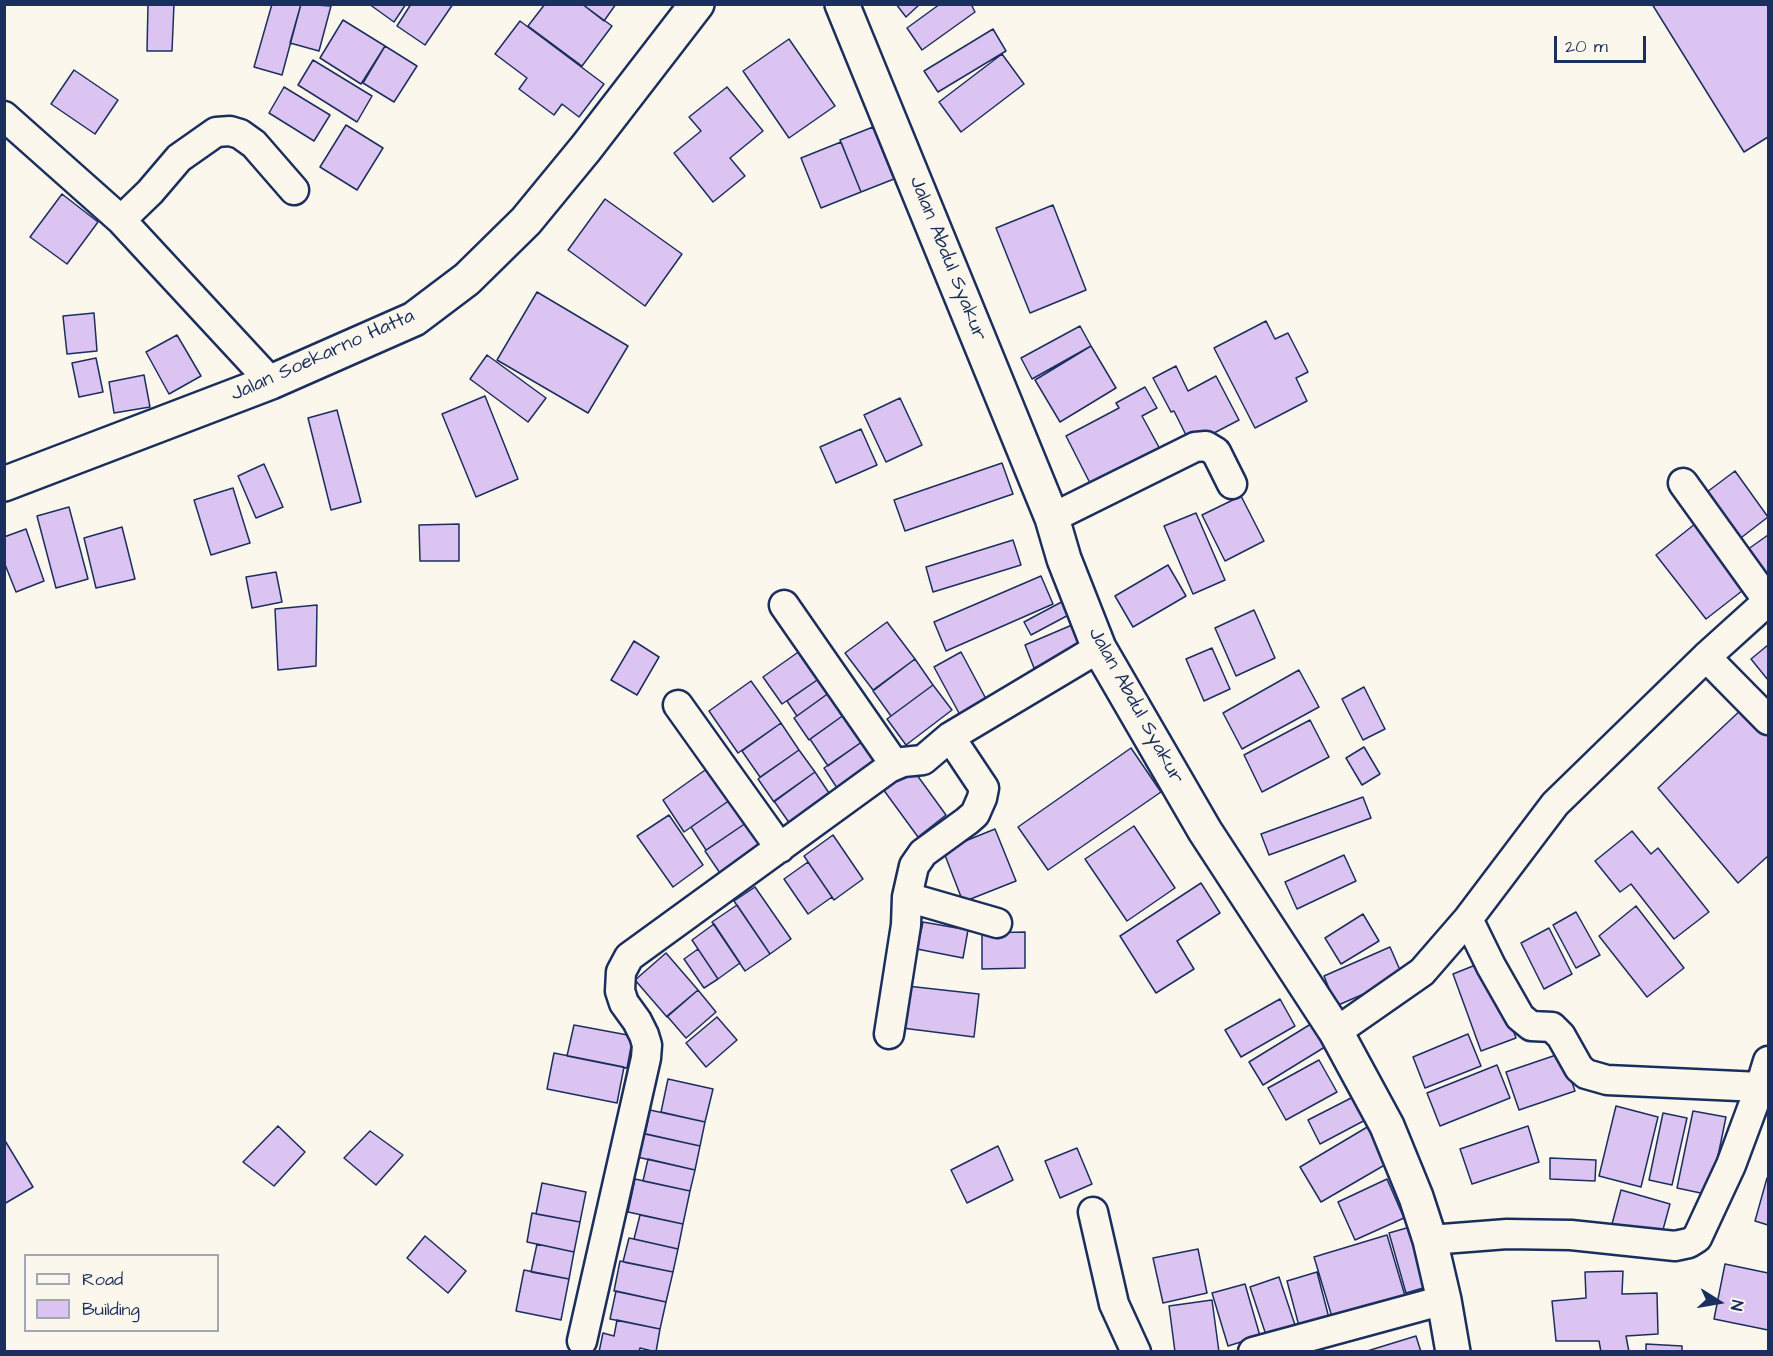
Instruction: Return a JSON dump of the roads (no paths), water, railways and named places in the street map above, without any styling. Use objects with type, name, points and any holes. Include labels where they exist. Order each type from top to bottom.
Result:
[{"type":"street","name":"Jalan Soekarno Hatta","points":[[4,484],[271,382],[414,320],[466,279],[526,221],[698,4]]},
{"type":"street","name":"Jalan Abdul Syakur","points":[[842,4],[1052,518],[1064,559],[1099,648],[1205,831],[1336,1032],[1387,1126],[1416,1197],[1430,1240],[1453,1352]]},
{"type":"street","points":[[4,116],[121,220],[271,382]]},
{"type":"street","points":[[121,220],[150,192],[179,158],[216,132],[230,130],[254,144],[294,190]]},
{"type":"street","points":[[1052,518],[1195,447],[1202,446],[1216,452],[1232,484]]},
{"type":"street","points":[[1336,1032],[1422,972],[1468,919],[1555,804],[1706,657],[1768,601],[1683,483]]},
{"type":"street","points":[[784,605],[895,765]]},
{"type":"street","points":[[582,1341],[646,1058],[647,1045],[644,1035],[624,1003],[620,991],[624,964],[629,957],[895,765],[923,760],[950,737],[1099,648]]},
{"type":"street","points":[[1706,657],[1768,720]]},
{"type":"street","points":[[678,705],[780,848]]},
{"type":"street","points":[[889,1034],[906,925],[907,897],[914,866],[923,853],[975,814],[982,798],[984,788],[950,737]]},
{"type":"street","points":[[907,897],[997,923]]},
{"type":"street","points":[[1430,1240],[1518,1234],[1571,1235],[1675,1246],[1689,1243],[1697,1238],[1731,1165],[1764,1074],[1607,1080],[1586,1074],[1579,1068],[1561,1036],[1552,1027],[1531,1026],[1520,1017],[1468,919]]},
{"type":"street","points":[[1093,1212],[1114,1304],[1136,1352]]},
{"type":"street","points":[[1253,1352],[1444,1300]]}]
